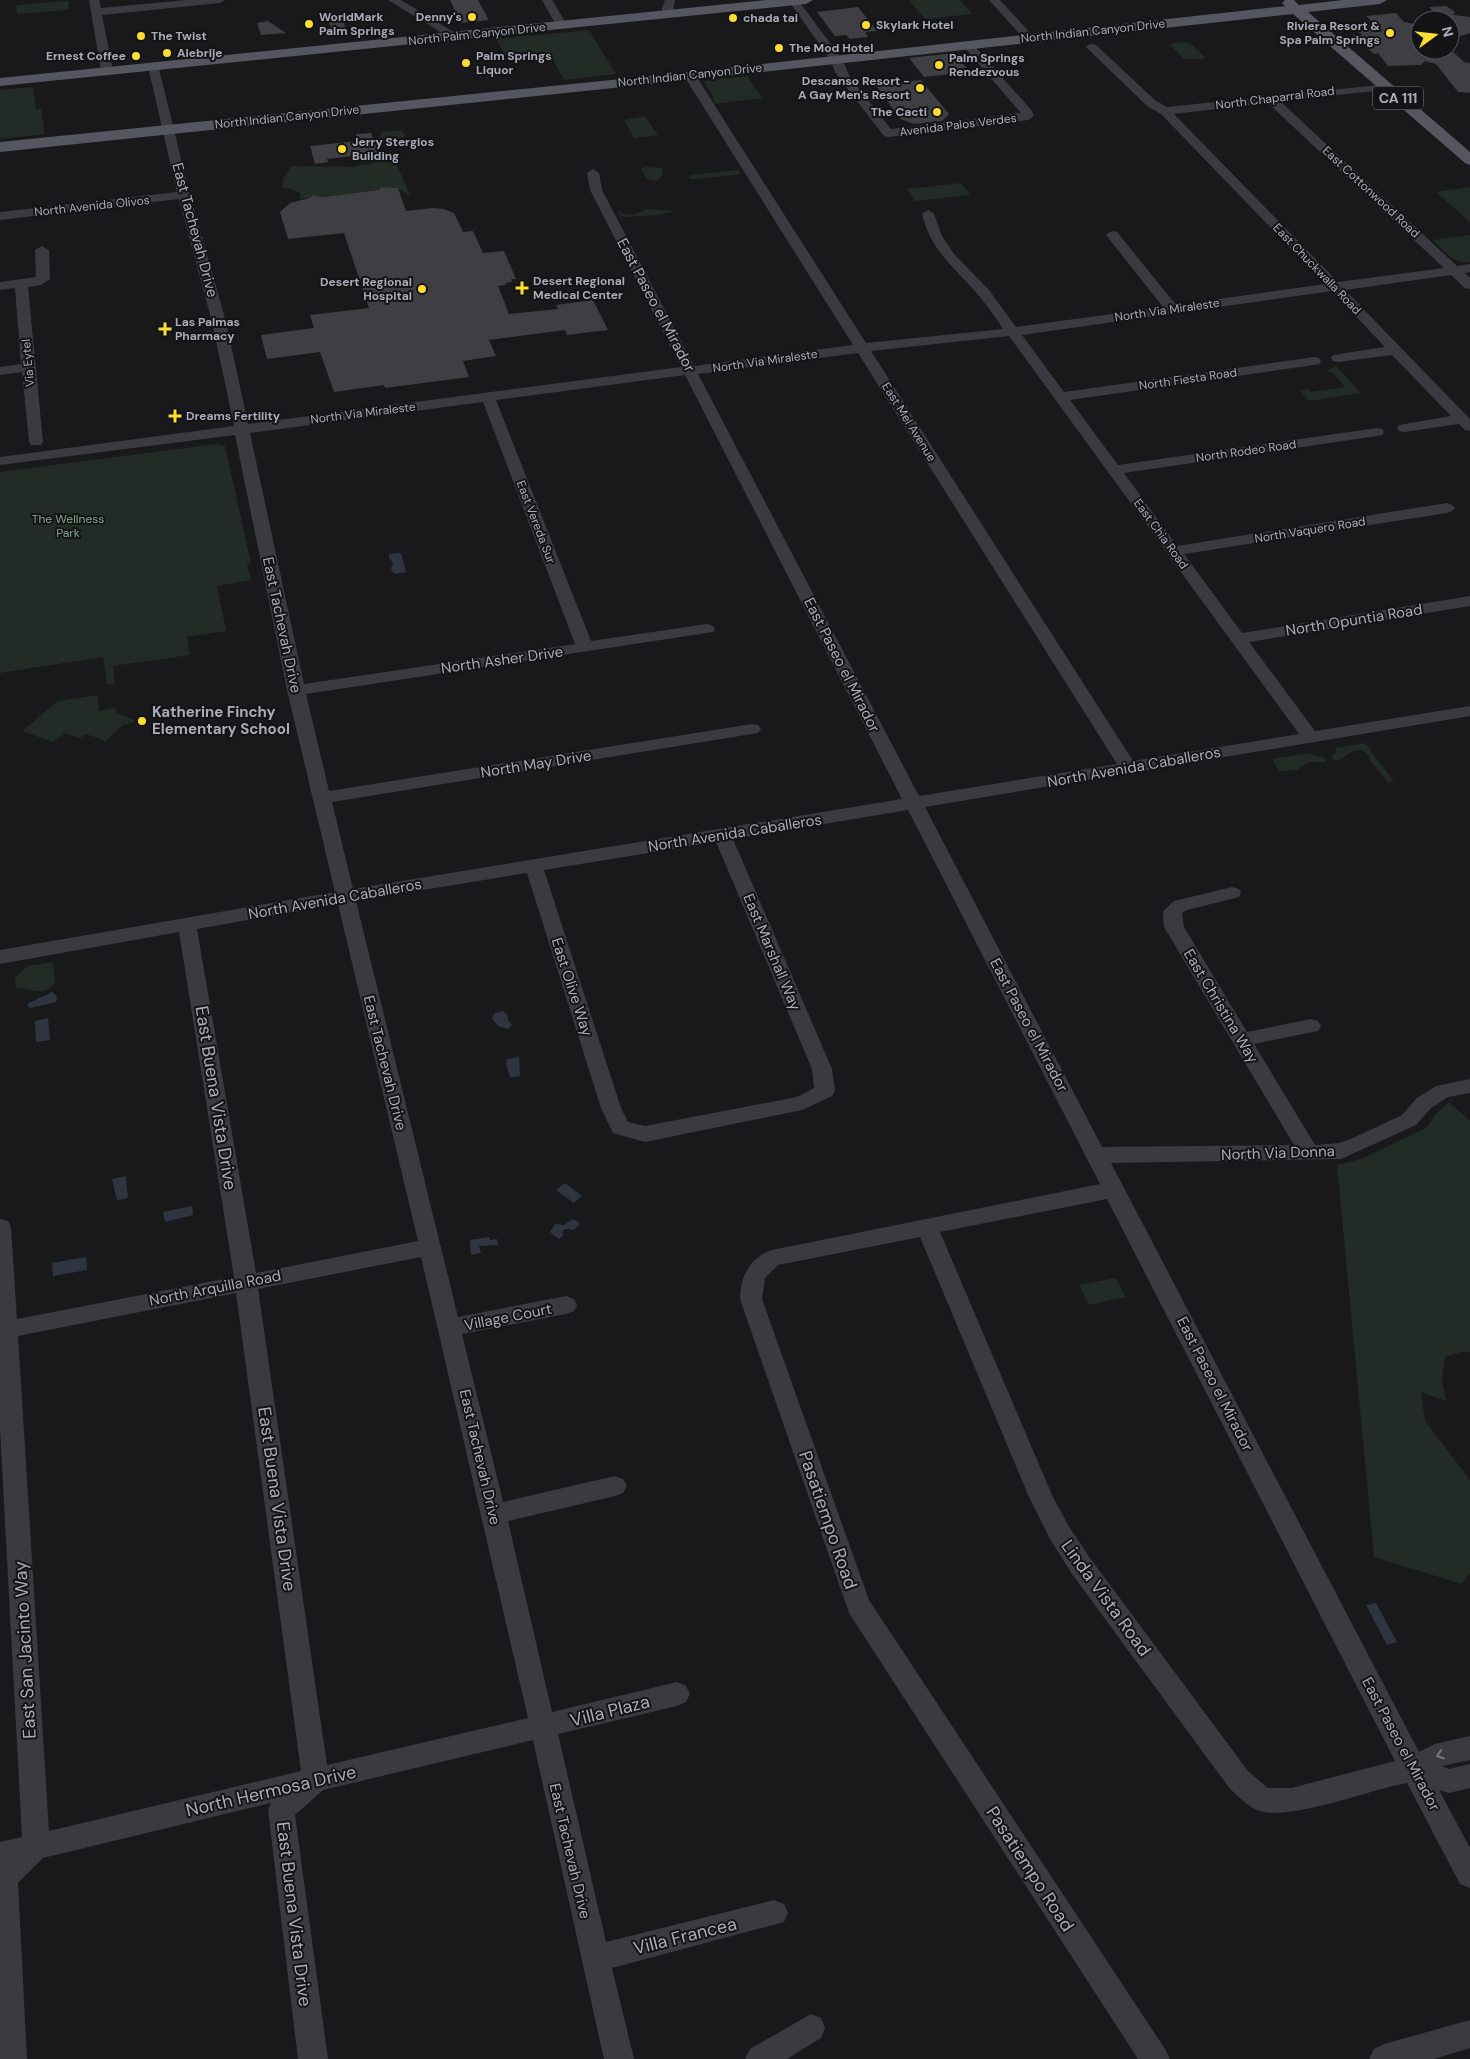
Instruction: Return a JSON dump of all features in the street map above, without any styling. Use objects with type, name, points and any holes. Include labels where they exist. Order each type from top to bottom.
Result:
[{"type":"main road","name":"North Indian Canyon Drive","points":[[0,147],[690,76],[1029,38],[1291,4],[1380,0]]},
{"type":"main road","name":"North Palm Canyon Drive","points":[[0,82],[799,1]]},
{"type":"main road","name":"CA 111","points":[[1291,4],[1470,160]]},
{"type":"street","points":[[94,0],[107,71]]},
{"type":"street","points":[[96,12],[220,0]]},
{"type":"street","points":[[394,0],[454,36]]},
{"type":"street","points":[[547,0],[562,25]]},
{"type":"street","points":[[668,14],[667,8],[670,0]]},
{"type":"street","points":[[994,0],[1029,38]]},
{"type":"street","points":[[799,1],[836,59]]},
{"type":"street","name":"Avenida Palos Verdes","points":[[836,59],[844,76],[888,133],[1028,116],[968,45]]},
{"type":"street","name":"East Chuckwalla Road","points":[[1092,47],[1148,101],[1165,111],[1466,423]]},
{"type":"street","name":"East Tachevah Drive","points":[[154,66],[201,263],[210,285],[296,690],[494,1514],[619,2059]]},
{"type":"street","name":"East Mel Avenue","points":[[690,76],[1128,768]]},
{"type":"street","name":"North Chaparral Road","points":[[1165,111],[1385,86]]},
{"type":"street","name":"East Cottonwood Road","points":[[1272,99],[1470,285]]},
{"type":"street","name":"East Paseo el Mirador","points":[[593,173],[596,190],[1470,1875]]},
{"type":"street","name":"North Avenida Olivos","points":[[0,216],[184,196]]},
{"type":"street","name":"East Chia Road","points":[[928,214],[930,228],[962,273],[984,293],[1310,737]]},
{"type":"street","points":[[1112,235],[1172,309]]},
{"type":"street","points":[[0,286],[36,282],[43,279],[42,250]]},
{"type":"street","name":"North Via Miraleste","points":[[0,461],[862,348],[1012,332],[1470,268]]},
{"type":"street","name":"Via Eytel","points":[[21,284],[36,442]]},
{"type":"street","points":[[1338,358],[1395,350]]},
{"type":"street","name":"North Fiesta Road","points":[[1062,397],[1314,361]]},
{"type":"street","points":[[0,371],[28,367]]},
{"type":"street","name":"East Vereda Sur","points":[[488,397],[585,647]]},
{"type":"street","points":[[1404,428],[1466,423]]},
{"type":"street","name":"North Rodeo Road","points":[[1115,470],[1377,432]]},
{"type":"street","name":"North Vaquero Road","points":[[1173,551],[1447,508]]},
{"type":"street","name":"North Opuntia Road","points":[[1238,639],[1470,601]]},
{"type":"street","name":"North Asher Drive","points":[[296,690],[707,629]]},
{"type":"street","name":"North Avenida Caballeros","points":[[0,957],[345,897],[914,804],[1470,710]]},
{"type":"street","name":"North May Drive","points":[[321,798],[752,729]]},
{"type":"street","name":"East Marshall Way","points":[[611,1108],[620,1128],[646,1134],[802,1103],[825,1092],[822,1069],[722,835]]},
{"type":"street","name":"East Olive Way","points":[[534,866],[611,1108]]},
{"type":"street","name":"East Christina Way","points":[[1232,893],[1181,905],[1172,911],[1174,926],[1309,1154]]},
{"type":"street","name":"East Buena Vista Drive","points":[[187,925],[246,1282],[316,1780],[281,1810],[313,2059]]},
{"type":"street","points":[[1241,1040],[1311,1026]]},
{"type":"street","name":"North Via Donna","points":[[1097,1155],[1309,1154],[1341,1151],[1409,1120],[1424,1103],[1443,1091],[1470,1086]]},
{"type":"street","name":"Pasatiempo Road","points":[[1115,1189],[772,1258],[759,1268],[750,1285],[751,1299],[858,1606],[1155,2059]]},
{"type":"street","name":"East San Jacinto Way","points":[[0,1227],[3,1330],[36,1846]]},
{"type":"street","name":"Linda Vista Road","points":[[927,1228],[1041,1497],[1059,1532],[1081,1566],[1239,1780],[1263,1800],[1291,1800],[1394,1773],[1414,1770]]},
{"type":"street","name":"North Arquilla Road","points":[[3,1330],[430,1247]]},
{"type":"street","name":"Village Court","points":[[449,1328],[566,1305]]},
{"type":"street","points":[[494,1514],[615,1486]]},
{"type":"street","name":"Villa Plaza","points":[[542,1727],[677,1694]]},
{"type":"street","name":"North Hermosa Drive","points":[[0,1855],[542,1727]]},
{"type":"street","points":[[1414,1770],[1436,1756],[1470,1748]]},
{"type":"street","points":[[1414,1770],[1450,1781],[1470,1776]]},
{"type":"street","points":[[12,2059],[4,1878],[36,1846]]},
{"type":"street","name":"Villa Francea","points":[[595,1959],[774,1913]]},
{"type":"street","points":[[760,2059],[810,2028]]},
{"type":"street","points":[[1384,2059],[1470,2034]]},
{"type":"green space","points":[[909,0],[960,0],[972,14],[925,19]]},
{"type":"green space","points":[[68,1],[69,9],[66,10],[17,14],[16,6],[19,5]]},
{"type":"green space","points":[[589,30],[616,74],[564,80],[552,58],[518,62],[514,54],[505,55],[496,39]]},
{"type":"green space","points":[[1184,42],[1190,43],[1205,57],[1203,59],[1184,59],[1170,45]]},
{"type":"green space","points":[[747,76],[762,98],[714,104],[713,97],[704,81]]},
{"type":"green space","points":[[33,87],[36,109],[41,109],[45,134],[0,139],[0,90]]},
{"type":"green space","points":[[645,116],[658,135],[634,138],[624,120]]},
{"type":"green space","points":[[402,130],[405,136],[398,140],[388,142],[379,138],[382,132]]},
{"type":"green space","points":[[393,156],[410,195],[396,188],[384,187],[380,190],[321,197],[316,195],[312,198],[300,199],[300,193],[282,188],[283,178],[292,166],[352,167],[385,161],[387,157]]},
{"type":"green space","points":[[645,167],[662,168],[663,173],[659,180],[652,181],[646,178],[641,169]]},
{"type":"green space","points":[[738,170],[741,174],[695,179],[688,178],[691,175]]},
{"type":"green space","points":[[961,183],[970,195],[915,201],[907,189]]},
{"type":"green space","points":[[1470,187],[1470,222],[1436,192]]},
{"type":"green space","points":[[647,209],[676,211],[658,215],[625,217],[620,216],[618,211],[633,214]]},
{"type":"green space","points":[[1470,235],[1470,262],[1454,259],[1433,240]]},
{"type":"green space","points":[[1335,365],[1361,393],[1309,401],[1300,391],[1309,389],[1311,392],[1345,387],[1333,373],[1328,372]]},
{"type":"green space","name":"The Wellness Park","points":[[216,444],[225,446],[251,563],[247,564],[251,580],[217,586],[226,631],[187,637],[190,655],[113,666],[115,683],[107,685],[103,657],[0,673],[0,472]]},
{"type":"green space","points":[[98,695],[99,711],[115,708],[117,713],[134,720],[134,722],[123,725],[106,741],[86,734],[80,738],[65,733],[53,742],[22,731],[58,701]]},
{"type":"green space","points":[[1365,743],[1394,782],[1388,783],[1370,760],[1370,757],[1361,750],[1356,750],[1335,761],[1331,755],[1336,753],[1336,748]]},
{"type":"green space","points":[[1310,753],[1323,757],[1327,762],[1309,762],[1297,770],[1279,771],[1272,759]]},
{"type":"green space","points":[[53,962],[55,983],[50,988],[36,991],[16,988],[15,977],[28,966]]},
{"type":"green space","points":[[1449,1102],[1470,1121],[1470,1352],[1461,1352],[1445,1357],[1442,1378],[1446,1401],[1421,1392],[1425,1421],[1470,1480],[1470,1573],[1462,1584],[1374,1557],[1337,1165],[1361,1159],[1426,1128],[1437,1113]]},
{"type":"green space","points":[[1116,1278],[1126,1297],[1089,1305],[1079,1285]]},
{"type":"water","points":[[401,553],[406,572],[395,574],[391,570],[393,563],[389,558],[389,554]]},
{"type":"water","points":[[52,992],[57,996],[56,1002],[30,1008],[27,1004]]},
{"type":"water","points":[[503,1011],[507,1014],[508,1020],[512,1025],[508,1029],[498,1026],[492,1018],[495,1013]]},
{"type":"water","points":[[48,1018],[50,1040],[36,1042],[35,1021]]},
{"type":"water","points":[[519,1057],[520,1076],[510,1077],[506,1064],[507,1059]]},
{"type":"water","points":[[126,1176],[128,1198],[117,1200],[112,1179]]},
{"type":"water","points":[[565,1183],[582,1196],[574,1203],[556,1190]]},
{"type":"water","points":[[192,1206],[193,1215],[165,1222],[163,1212]]},
{"type":"water","points":[[573,1219],[580,1223],[574,1230],[565,1229],[562,1232],[564,1234],[559,1239],[550,1232],[555,1224],[564,1225]]},
{"type":"water","points":[[489,1237],[490,1240],[497,1239],[498,1245],[479,1246],[481,1253],[471,1255],[470,1240]]},
{"type":"water","points":[[86,1257],[87,1270],[53,1276],[52,1263]]},
{"type":"water","points":[[1376,1603],[1397,1642],[1387,1645],[1366,1605]]},
{"type":"building","points":[[450,0],[478,0],[489,20],[461,23]]},
{"type":"building","points":[[1446,6],[1452,10],[1432,10],[1429,7]]},
{"type":"building","points":[[858,7],[877,31],[865,32],[868,37],[850,39],[846,35],[835,36],[817,12]]},
{"type":"building","points":[[1396,13],[1404,22],[1410,23],[1410,60],[1460,60],[1460,58],[1464,62],[1470,63],[1470,93],[1458,92],[1436,64],[1425,61],[1421,65],[1388,66],[1378,53],[1374,54],[1353,35],[1363,35],[1354,29],[1374,24],[1366,16]]},
{"type":"building","points":[[340,15],[347,31],[334,33],[325,16]]},
{"type":"building","points":[[1460,16],[1470,17],[1470,33],[1460,36]]},
{"type":"building","points":[[268,21],[286,33],[261,35],[257,23]]},
{"type":"building","name":"Palm Springs Rendezvous","points":[[954,53],[970,72],[924,77],[909,58]]},
{"type":"building","points":[[921,80],[949,114],[942,121],[914,124],[900,119],[876,85]]},
{"type":"building","name":"Jerry Stergios Building","points":[[371,133],[379,153],[327,159],[328,162],[315,164],[310,146],[358,141],[356,134]]},
{"type":"building","name":"Desert Regional Hospital","points":[[381,187],[398,188],[406,211],[433,208],[444,209],[454,213],[463,232],[473,231],[483,253],[504,251],[516,279],[511,279],[512,282],[505,283],[506,285],[498,286],[509,314],[558,309],[556,305],[593,300],[608,330],[567,335],[565,330],[489,340],[496,356],[463,361],[469,377],[385,388],[384,385],[334,392],[320,352],[267,359],[261,335],[314,328],[310,315],[369,308],[344,233],[288,239],[280,212],[290,203],[310,198],[313,195],[323,197],[379,190]]},
{"type":"place","name":"Denny's","points":[[472,17]]},
{"type":"place","name":"chada tai","points":[[733,18]]},
{"type":"place","name":"WorldMark Palm Springs","points":[[309,24]]},
{"type":"place","name":"Skylark Hotel","points":[[866,25]]},
{"type":"place","name":"Riviera Resort & Spa Palm Springs","points":[[1390,33]]},
{"type":"place","name":"The Twist","points":[[141,36]]},
{"type":"place","name":"The Mod Hotel","points":[[779,48]]},
{"type":"place","name":"Alebrije","points":[[167,53]]},
{"type":"place","name":"Ernest Coffee","points":[[136,56]]},
{"type":"place","name":"Palm Springs Liquor","points":[[466,63]]},
{"type":"place","name":"Palm Springs Rendezvous","points":[[939,65]]},
{"type":"place","name":"Descanso Resort - A Gay Men's Resort","points":[[920,88]]},
{"type":"place","name":"The Cacti","points":[[937,112]]},
{"type":"place","name":"Jerry Stergios Building","points":[[342,149]]},
{"type":"place","name":"Desert Regional Medical Center","points":[[522,288]]},
{"type":"place","name":"Desert Regional Hospital","points":[[422,289]]},
{"type":"place","name":"Las Palmas Pharmacy","points":[[165,329]]},
{"type":"place","name":"Dreams Fertility","points":[[175,416]]},
{"type":"place","name":"Katherine Finchy Elementary School","points":[[142,721]]}]
